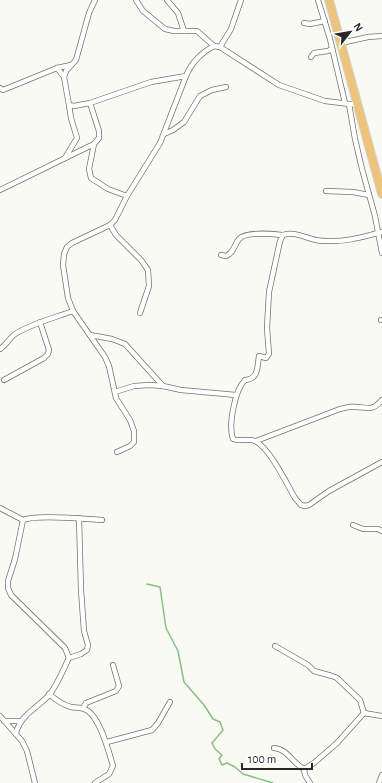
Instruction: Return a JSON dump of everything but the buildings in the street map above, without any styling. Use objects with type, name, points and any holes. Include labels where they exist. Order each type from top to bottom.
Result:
[{"type":"highway","points":[[329,0],[382,194]]},
{"type":"street","points":[[64,77],[66,71],[73,65],[78,55],[89,13],[95,0]]},
{"type":"street","points":[[136,0],[143,11],[165,29],[197,31],[214,46],[220,47],[279,85],[325,101],[358,105]]},
{"type":"street","points":[[167,0],[178,13],[184,31]]},
{"type":"street","points":[[220,47],[231,30],[241,0]]},
{"type":"street","points":[[318,0],[325,21],[380,233],[382,253]]},
{"type":"street","points":[[304,24],[325,21]]},
{"type":"street","points":[[341,43],[368,37],[382,36]]},
{"type":"street","points":[[118,452],[130,446],[134,442],[134,431],[130,420],[116,398],[109,366],[105,357],[73,311],[68,298],[65,282],[63,265],[64,254],[67,248],[72,244],[110,225],[115,220],[126,196],[154,154],[164,134],[189,68],[208,49],[214,46]]},
{"type":"street","points":[[311,57],[314,53],[332,49]]},
{"type":"street","points":[[1,90],[57,68],[73,65]]},
{"type":"street","points":[[57,68],[64,77],[71,118],[77,138],[65,158]]},
{"type":"street","points":[[69,105],[74,106],[90,103],[152,82],[186,76]]},
{"type":"street","points":[[164,134],[173,130],[184,122],[200,96],[212,90],[226,87]]},
{"type":"street","points":[[0,190],[94,144],[99,138],[99,131],[90,103]]},
{"type":"street","points":[[94,144],[90,169],[91,178],[108,189],[126,196]]},
{"type":"street","points":[[326,191],[353,192],[369,195]]},
{"type":"street","points":[[110,225],[116,235],[141,260],[148,270],[149,286],[140,313]]},
{"type":"street","points":[[221,255],[226,256],[230,254],[240,239],[243,236],[248,235],[293,234],[302,235],[316,240],[331,241],[351,240],[380,233]]},
{"type":"street","points":[[283,235],[280,241],[269,292],[267,328],[269,354],[266,358],[259,356],[256,375],[250,380],[244,381],[236,395],[232,423],[232,436],[236,440],[256,441],[340,409],[354,406],[372,408],[382,400]]},
{"type":"street","points":[[0,349],[6,345],[14,334],[40,322],[73,311]]},
{"type":"street","points":[[4,380],[44,358],[48,354],[49,350],[40,322]]},
{"type":"street","points":[[90,335],[112,339],[125,344],[163,386]]},
{"type":"street","points":[[115,392],[134,386],[150,385],[181,390],[236,395]]},
{"type":"street","points":[[256,441],[263,446],[298,502],[305,506],[382,460]]},
{"type":"street","points":[[349,476],[382,460]]},
{"type":"street","points":[[0,508],[23,520],[32,517],[102,520]]},
{"type":"street","points":[[16,733],[20,721],[49,694],[69,658],[81,654],[87,650],[88,645],[84,631],[79,518]]},
{"type":"street","points":[[23,520],[15,559],[8,580],[8,588],[11,595],[65,648],[69,658]]},
{"type":"street","points":[[353,525],[363,529],[378,529],[382,531]]},
{"type":"street","points":[[275,646],[303,662],[314,671],[337,678],[360,700],[364,713]]},
{"type":"street","points":[[83,708],[86,703],[118,689],[119,686],[113,665]]},
{"type":"street","points":[[49,694],[66,705],[83,708],[88,711],[93,716],[107,742],[113,766],[109,774],[95,783]]},
{"type":"street","points":[[107,742],[152,730],[158,723],[170,702]]},
{"type":"street","points":[[364,713],[382,716]]},
{"type":"street","points":[[304,769],[314,763],[337,743],[364,713]]},
{"type":"street","points":[[0,716],[16,733],[27,750],[35,783]]},
{"type":"street","points":[[4,721],[20,721]]},
{"type":"street","points":[[274,748],[279,748],[285,751],[304,769],[305,775],[310,783]]},
{"type":"street","points":[[379,783],[382,775]]},
{"type":"waterway","points":[[147,584],[160,587],[166,628],[178,651],[184,682],[204,705],[213,719],[220,722],[223,730],[212,743],[215,749],[222,755],[219,759],[222,765],[227,763],[235,767],[243,774],[273,783]]}]
